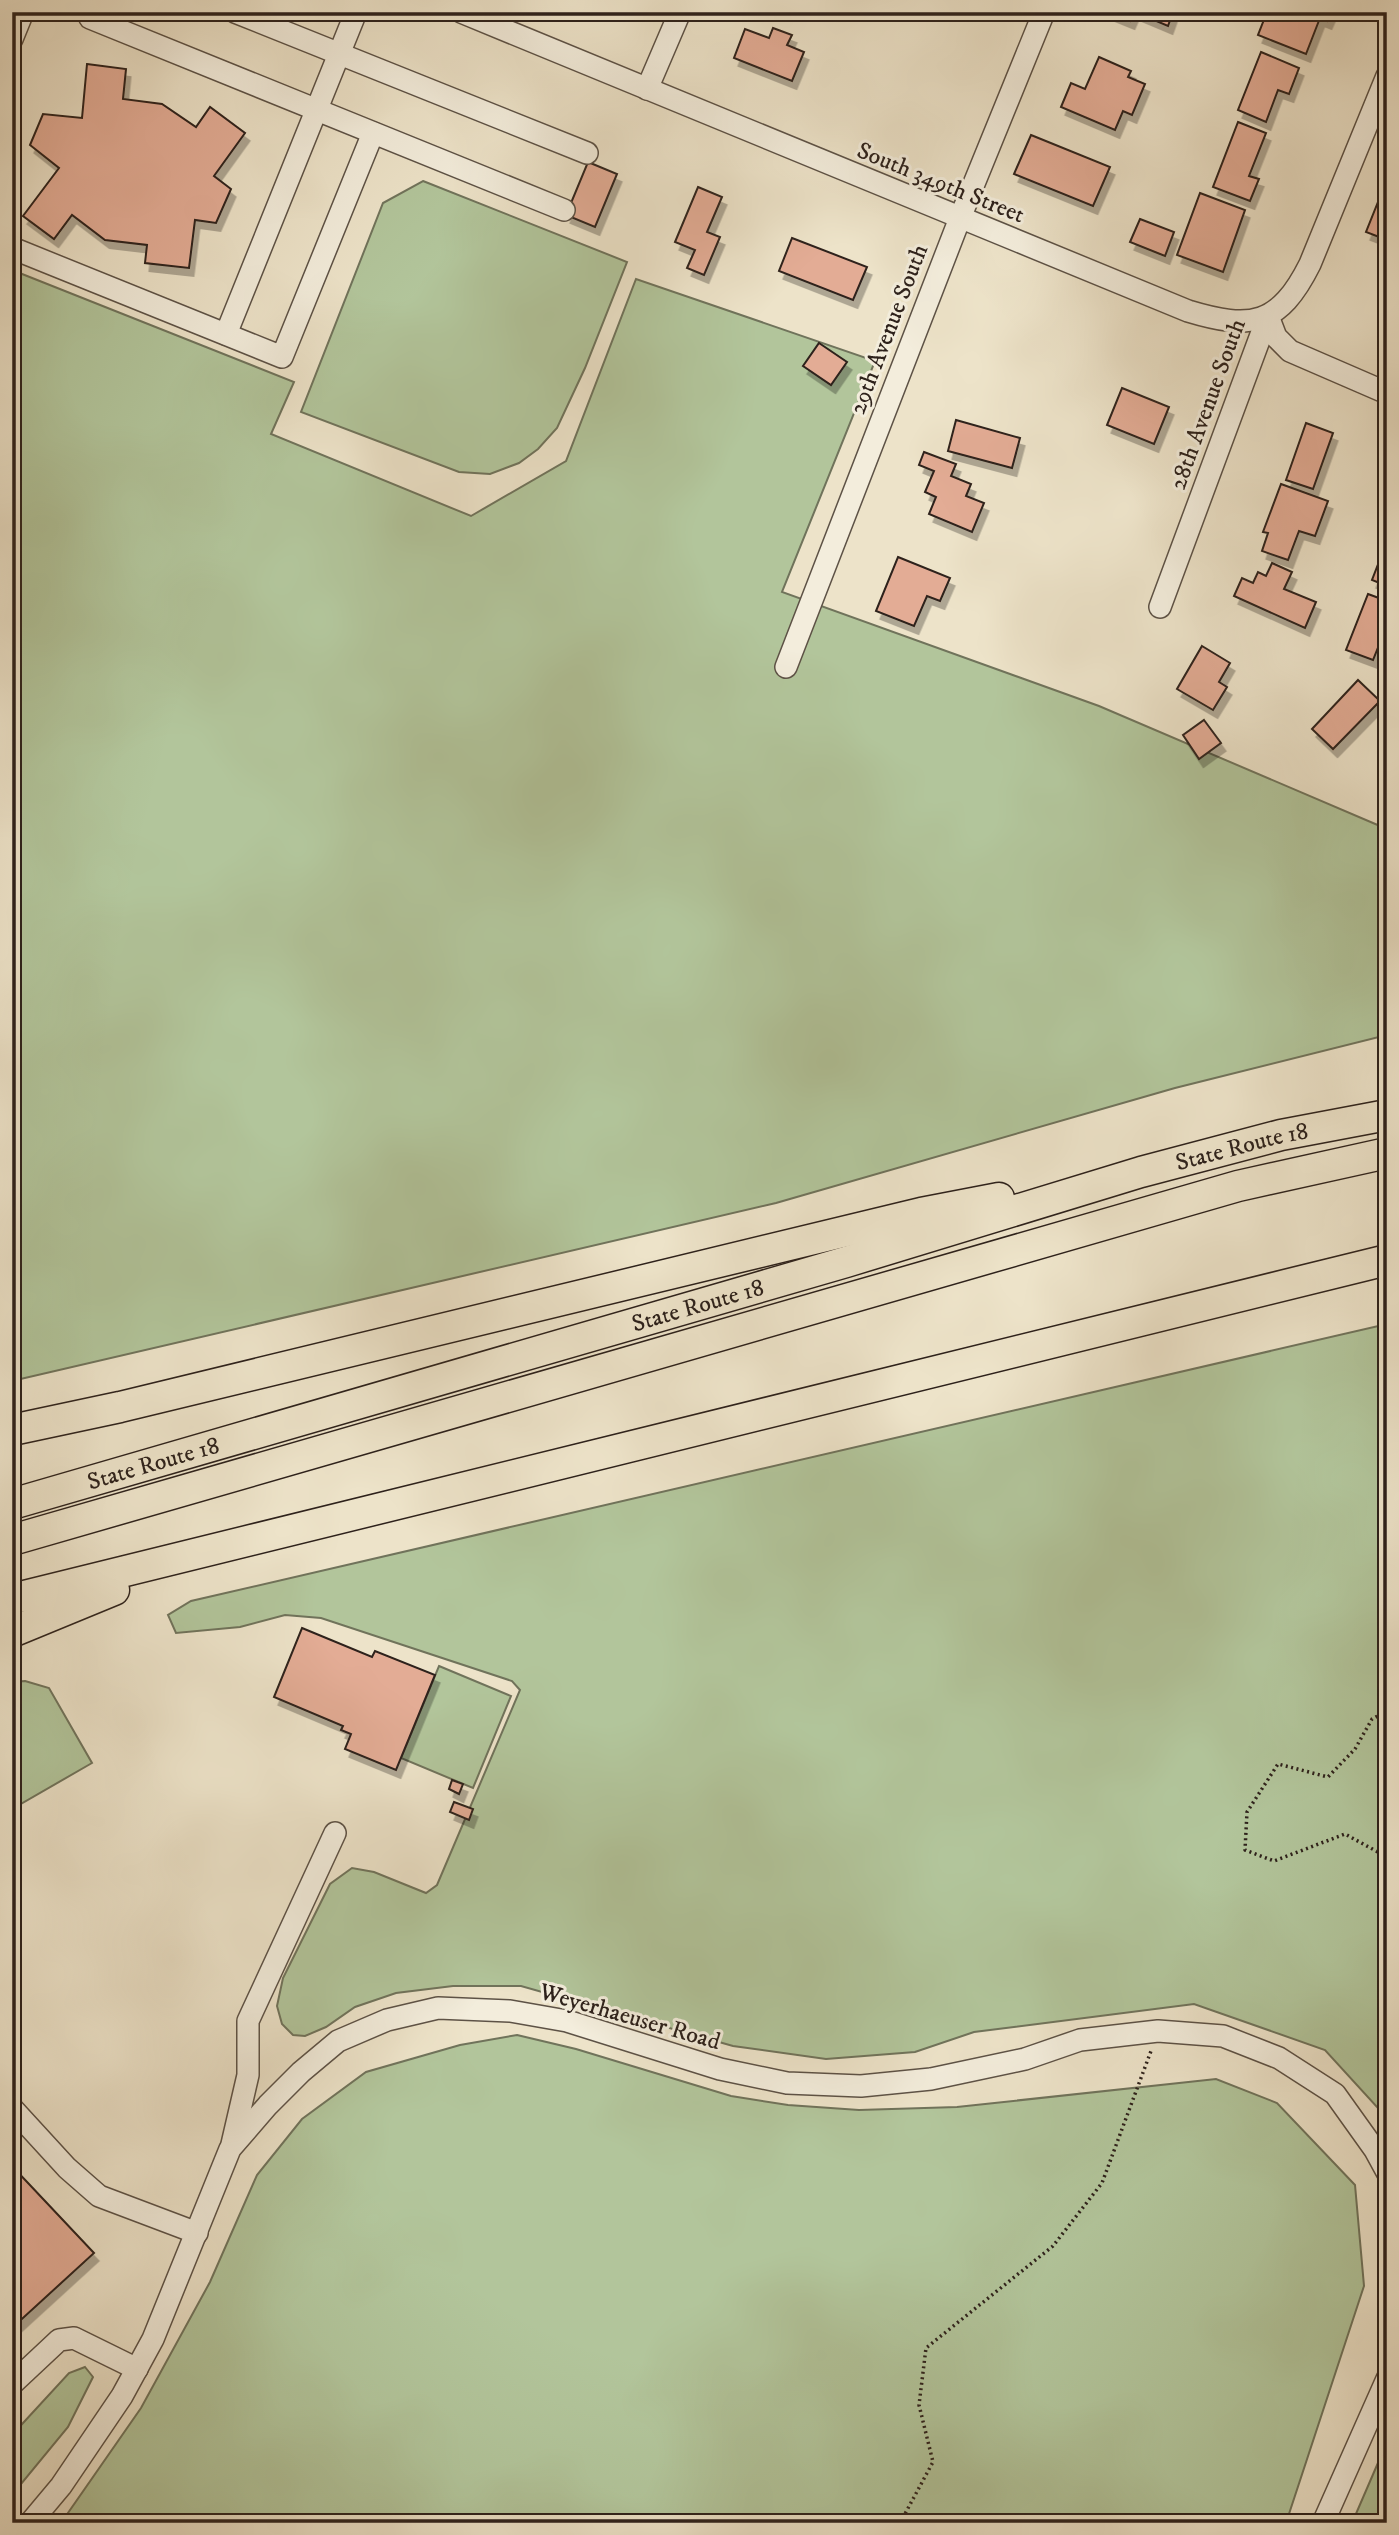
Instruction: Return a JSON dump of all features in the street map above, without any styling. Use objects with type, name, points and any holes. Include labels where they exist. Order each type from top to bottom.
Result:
[{"type":"highway","name":"State Route 18","points":[[12,1504],[846,1262],[1141,1172],[1281,1135],[1387,1115]]},
{"type":"highway","name":"State Route 18","points":[[12,1540],[1238,1186],[1387,1153]]},
{"type":"highway","points":[[12,1430],[120,1407],[920,1213],[1141,1172]]},
{"type":"highway","points":[[12,1599],[1387,1259]]},
{"type":"highway","points":[[12,1632],[198,1555]]},
{"type":"street","points":[[92,12],[90,18],[564,210]]},
{"type":"street","points":[[235,12],[587,153]]},
{"type":"street","points":[[226,334],[356,12]]},
{"type":"street","name":"South 349th Street","points":[[461,12],[1188,311],[1214,319],[1238,322],[1268,316]]},
{"type":"street","points":[[647,89],[680,12]]},
{"type":"street","name":"29th Avenue South","points":[[786,667],[960,218],[1044,12]]},
{"type":"street","name":"28th Avenue South","points":[[1160,607],[1268,316],[1291,296],[1310,264],[1387,76]]},
{"type":"street","points":[[12,248],[282,357],[373,133]]},
{"type":"street","points":[[1268,316],[1279,343],[1290,351],[1387,393]]},
{"type":"street","points":[[230,2150],[248,2074],[248,2021],[335,1833]]},
{"type":"street","name":"Weyerhaeuser Road","points":[[30,2523],[61,2486],[122,2396],[137,2369],[153,2339],[230,2150],[268,2105],[338,2041],[387,2020],[438,2008],[510,2011],[567,2021],[720,2069],[787,2083],[861,2086],[931,2079],[1025,2059],[1080,2040],[1158,2031],[1223,2036],[1279,2058],[1335,2094],[1375,2150],[1387,2172]]},
{"type":"street","points":[[12,2108],[67,2168],[99,2196],[197,2233]]},
{"type":"street","points":[[12,2384],[59,2340],[74,2338],[137,2369]]},
{"type":"street","points":[[1323,2523],[1387,2379]]},
{"type":"path","points":[[1387,1711],[1371,1719],[1355,1749],[1328,1777],[1278,1764],[1247,1812],[1245,1850],[1273,1861],[1345,1833],[1387,1857]]},
{"type":"path","points":[[900,2523],[933,2462],[919,2405],[926,2348],[1053,2246],[1102,2183],[1158,2031]]},
{"type":"green space","points":[[423,181],[627,262],[585,368],[557,428],[538,449],[519,463],[490,474],[459,472],[301,412],[383,203]]},
{"type":"green space","points":[[12,270],[294,382],[271,434],[471,516],[566,461],[636,279],[875,361],[782,592],[1099,706],[1387,829],[1387,1035],[1175,1088],[776,1203],[12,1381]]},
{"type":"green space","points":[[1387,1324],[1387,2118],[1325,2050],[1194,2004],[974,2032],[915,2052],[826,2059],[733,2046],[521,1986],[453,1986],[396,1993],[355,2007],[326,2027],[305,2036],[293,2035],[282,2024],[277,2006],[283,1978],[330,1884],[352,1868],[374,1872],[426,1893],[437,1885],[520,1690],[512,1681],[321,1618],[285,1615],[240,1627],[176,1633],[168,1615],[191,1601]]},
{"type":"green space","points":[[439,1666],[511,1696],[473,1788],[401,1758]]},
{"type":"green space","points":[[25,1681],[49,1688],[92,1763],[12,1809],[12,1682]]},
{"type":"green space","points":[[517,2035],[576,2049],[731,2096],[788,2105],[859,2110],[957,2107],[1216,2079],[1277,2103],[1355,2185],[1364,2286],[1286,2523],[61,2523],[141,2408],[210,2282],[257,2175],[302,2119],[366,2072],[460,2045]]},
{"type":"green space","points":[[85,2367],[93,2377],[68,2427],[12,2495],[12,2435],[69,2373]]},
{"type":"green space","points":[[1387,2442],[1387,2523],[1352,2523]]},
{"type":"building","points":[[1108,12],[1134,12],[1130,21]]},
{"type":"building","points":[[1135,12],[1173,12],[1168,26]]},
{"type":"building","points":[[1267,12],[1288,20],[1291,12],[1331,12],[1327,21],[1320,18],[1306,54],[1258,35]]},
{"type":"building","points":[[773,28],[792,35],[787,45],[804,52],[792,81],[734,58],[745,29],[769,38]]},
{"type":"building","points":[[1261,52],[1299,68],[1289,94],[1278,90],[1266,122],[1238,110]]},
{"type":"building","points":[[1099,57],[1131,71],[1128,77],[1145,84],[1132,115],[1123,111],[1115,130],[1061,107],[1071,83],[1085,89]]},
{"type":"building","points":[[87,64],[126,69],[123,99],[162,104],[196,127],[210,107],[245,133],[214,176],[231,189],[216,223],[195,220],[189,268],[145,263],[147,245],[105,240],[72,215],[54,239],[23,216],[59,168],[30,145],[43,114],[82,118]]},
{"type":"building","points":[[1238,122],[1266,133],[1249,176],[1259,179],[1250,201],[1213,187]]},
{"type":"building","points":[[1031,135],[1110,167],[1093,206],[1014,174]]},
{"type":"building","points":[[588,162],[617,174],[595,227],[566,215]]},
{"type":"building","points":[[698,187],[722,197],[707,232],[720,237],[704,275],[687,268],[695,250],[675,242]]},
{"type":"building","points":[[1382,192],[1387,194],[1387,240],[1366,232]]},
{"type":"building","points":[[1200,193],[1245,210],[1223,272],[1177,255]]},
{"type":"building","points":[[1140,219],[1174,232],[1165,256],[1130,242]]},
{"type":"building","points":[[792,238],[867,267],[853,300],[779,271]]},
{"type":"building","points":[[819,343],[847,362],[831,385],[803,366]]},
{"type":"building","points":[[1122,388],[1169,407],[1154,444],[1107,425]]},
{"type":"building","points":[[956,420],[1020,438],[1012,468],[948,451]]},
{"type":"building","points":[[1306,423],[1333,433],[1313,489],[1286,480]]},
{"type":"building","points":[[924,452],[956,464],[951,476],[971,484],[966,496],[984,503],[972,532],[929,514],[936,497],[925,492],[934,471],[919,465]]},
{"type":"building","points":[[1281,484],[1328,501],[1315,536],[1299,531],[1288,560],[1262,551],[1268,533],[1263,532]]},
{"type":"building","points":[[1387,541],[1387,586],[1372,580]]},
{"type":"building","points":[[898,557],[950,578],[940,601],[927,596],[914,626],[876,611]]},
{"type":"building","points":[[1272,563],[1292,572],[1284,589],[1316,602],[1305,628],[1234,596],[1242,578],[1253,583],[1258,572],[1266,576]]},
{"type":"building","points":[[1368,594],[1387,601],[1387,625],[1373,660],[1346,650]]},
{"type":"building","points":[[1202,646],[1230,663],[1219,682],[1227,687],[1213,710],[1177,689]]},
{"type":"building","points":[[1358,680],[1380,701],[1333,749],[1312,729]]},
{"type":"building","points":[[1204,720],[1221,743],[1199,759],[1183,735]]},
{"type":"building","points":[[302,1628],[372,1657],[375,1651],[435,1675],[396,1770],[345,1749],[351,1734],[341,1730],[343,1726],[274,1697]]},
{"type":"building","points":[[452,1780],[463,1784],[459,1794],[449,1789]]},
{"type":"building","points":[[454,1802],[473,1809],[469,1820],[450,1812]]},
{"type":"building","points":[[12,2166],[94,2253],[12,2328]]}]
